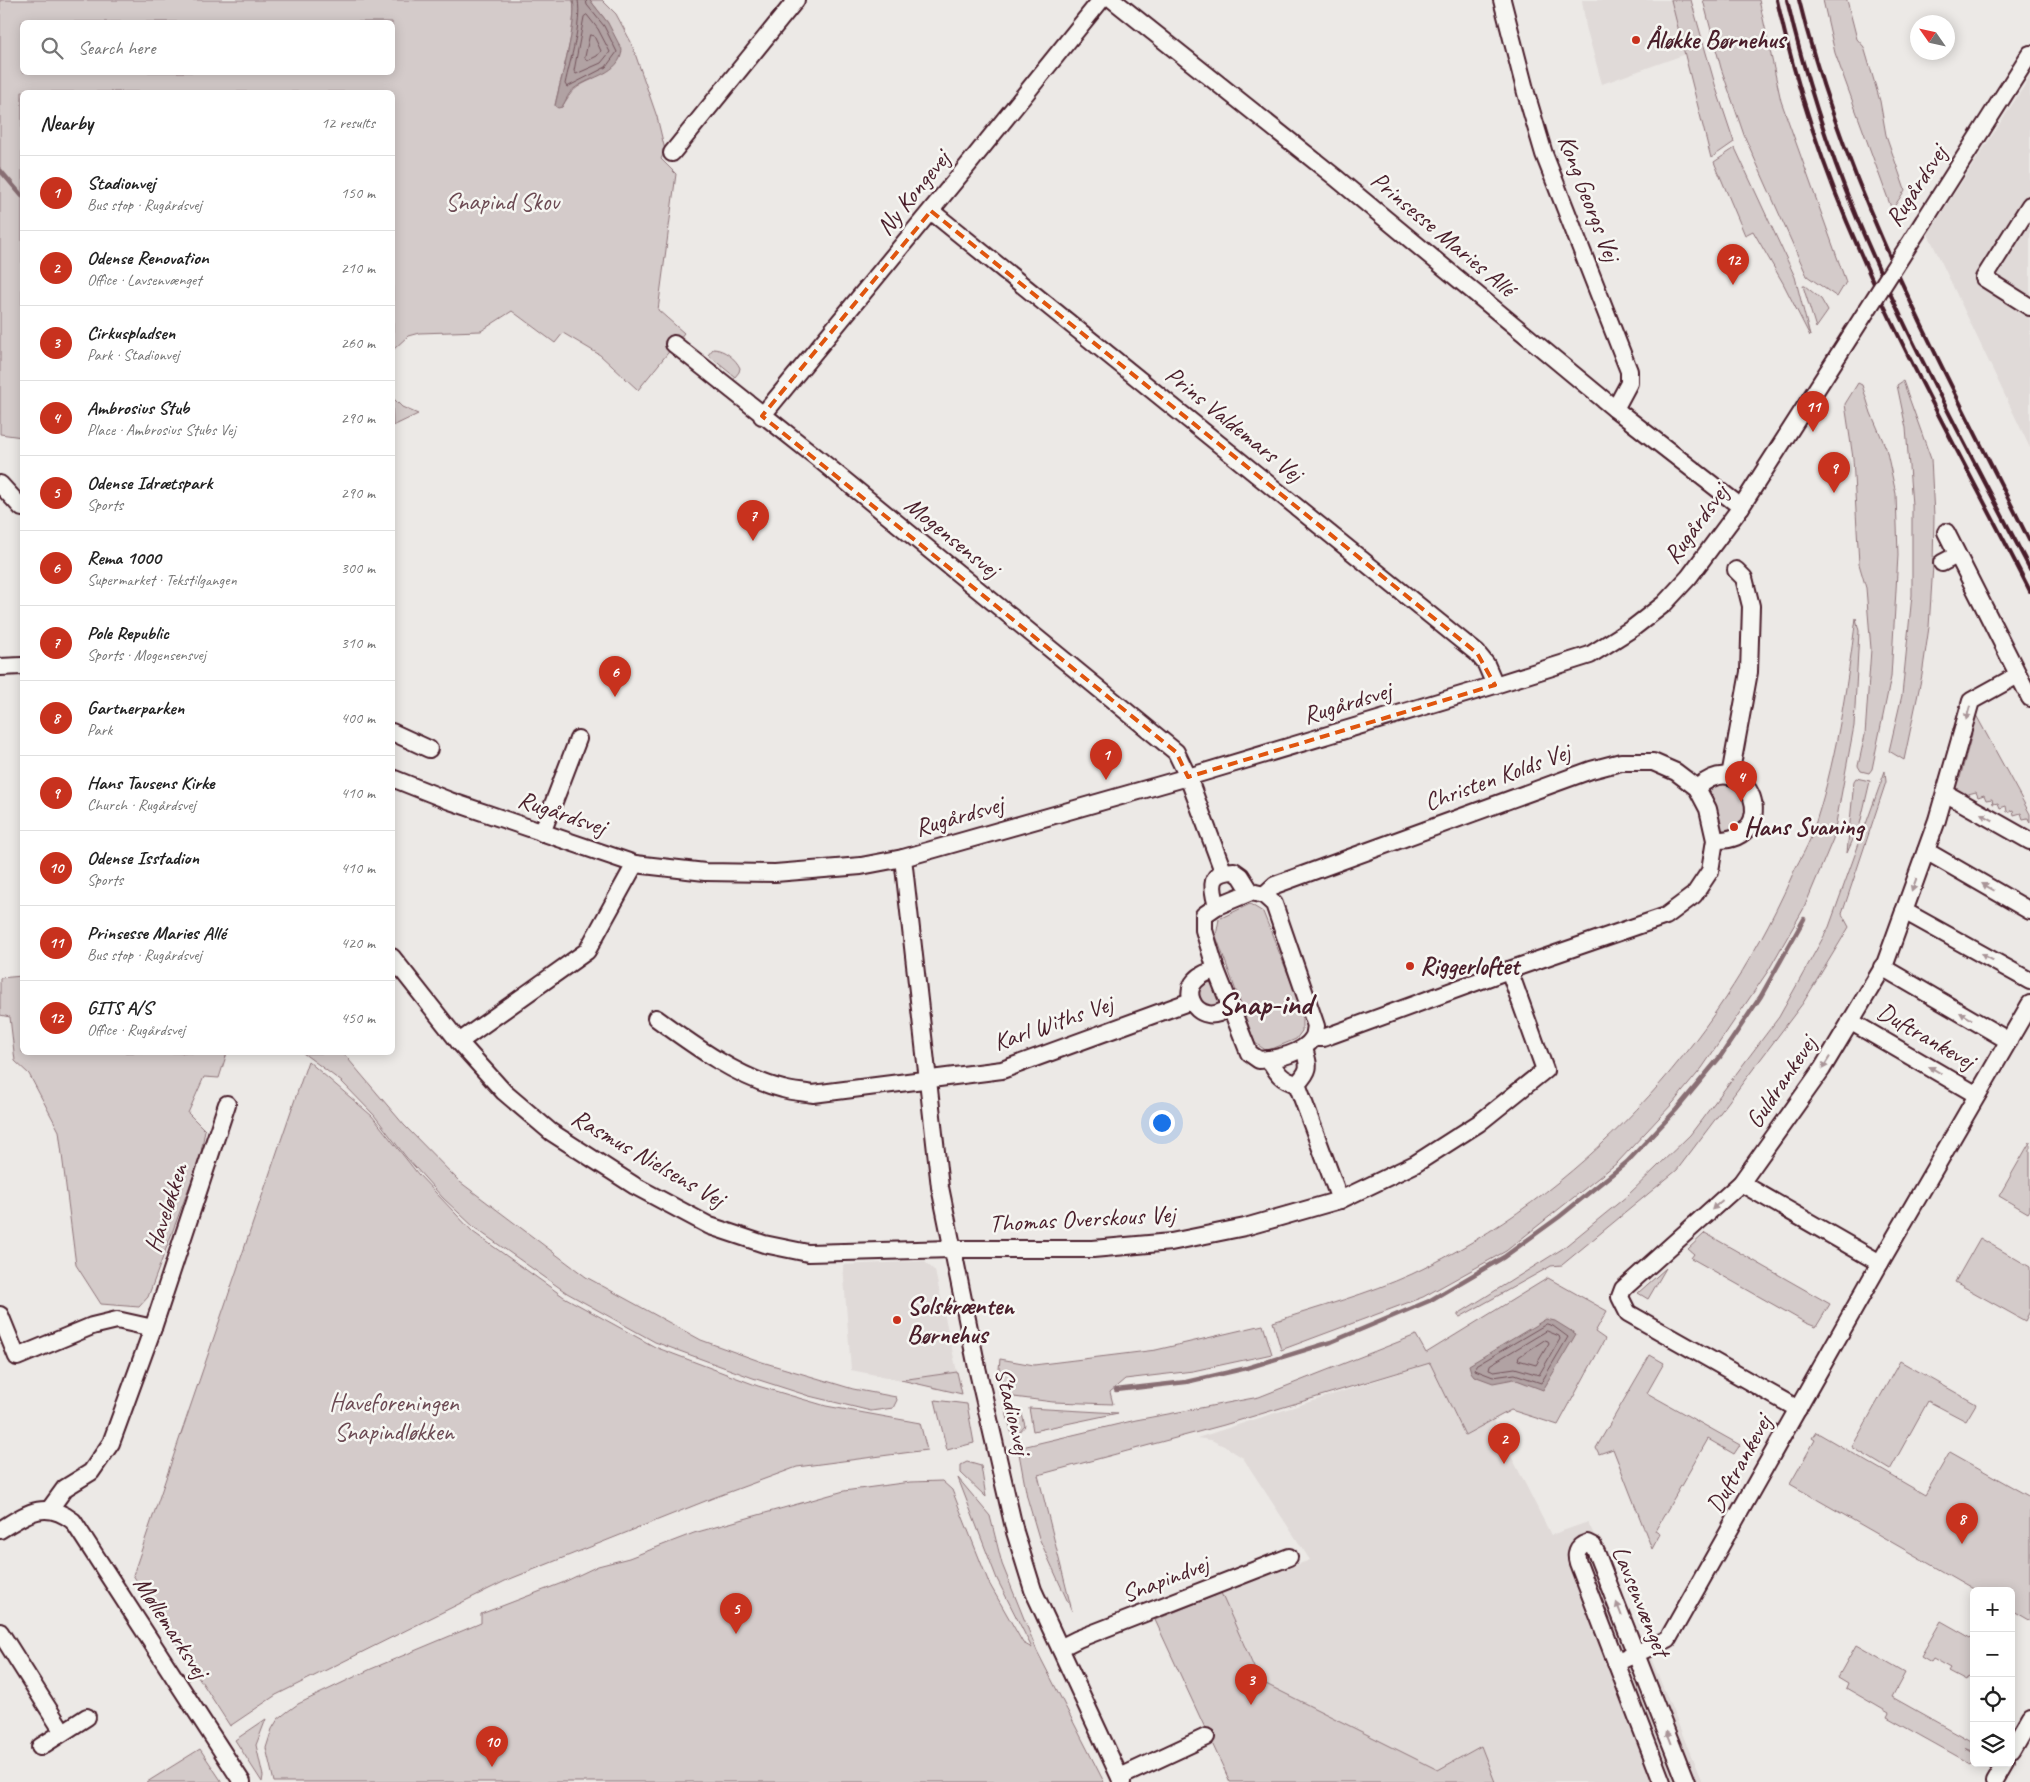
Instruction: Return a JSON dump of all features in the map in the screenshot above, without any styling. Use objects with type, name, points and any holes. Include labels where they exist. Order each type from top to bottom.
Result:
[{"type":"street","points":[[672,153],[796,0]]},
{"type":"street","name":"Ny Kongevej","points":[[762,416],[931,211],[1101,0]]},
{"type":"street","name":"Prinsesse Maries Allé","points":[[1113,0],[1335,177],[1615,410],[1741,507]]},
{"type":"street","name":"Kong Georgs Vej","points":[[1502,0],[1544,154],[1629,371],[1629,383],[1615,410]]},
{"type":"street","name":"Rugårdsvej","points":[[395,779],[450,801],[635,864],[706,872],[775,873],[861,866],[903,858],[1188,777],[1495,685],[1590,654],[1633,628],[1664,604],[1689,577],[1741,507],[2030,54]]},
{"type":"street","points":[[2030,205],[1984,278],[2030,307]]},
{"type":"street","name":"Prins Valdemars Vej","points":[[931,211],[1477,654],[1486,664],[1495,685]]},
{"type":"street","name":"Mogensensvej","points":[[674,344],[762,416],[815,456],[1176,752],[1188,777],[1223,871]]},
{"type":"street","points":[[0,484],[20,506]]},
{"type":"street","points":[[1946,532],[2030,698]]},
{"type":"street","points":[[1942,563],[1957,554]]},
{"type":"street","points":[[1730,776],[1749,672],[1751,606],[1744,578],[1736,570]]},
{"type":"street","points":[[0,667],[20,666]]},
{"type":"street","name":"Guldrankevej","points":[[1798,1409],[1628,1313],[1620,1297],[1623,1289],[1741,1183],[1822,1069],[1882,968],[1926,851],[1945,793],[1971,701],[2018,675]]},
{"type":"street","points":[[395,733],[429,749]]},
{"type":"street","points":[[542,833],[578,739]]},
{"type":"street","name":"Christen Kolds Vej","points":[[1216,906],[1258,894],[1275,885],[1591,770],[1621,762],[1652,762],[1676,772],[1697,788],[1708,809],[1716,840]]},
{"type":"street","points":[[1297,1084],[1307,1074],[1309,1065],[1308,1043],[1316,1026],[1295,962],[1274,904],[1258,894],[1234,871],[1223,871],[1214,878],[1212,888],[1216,906],[1204,915],[1204,930],[1230,1008],[1249,1052],[1259,1060],[1269,1059],[1308,1043],[1509,970],[1666,916],[1694,895],[1710,871],[1716,840],[1728,840],[1740,835],[1749,826],[1754,815],[1754,802],[1750,790],[1741,781],[1730,776],[1717,775],[1706,780],[1697,788]]},
{"type":"street","points":[[1945,793],[2030,841]]},
{"type":"street","points":[[1926,851],[2030,911]]},
{"type":"street","name":"Stadionvej","points":[[903,858],[940,1187],[976,1363],[1015,1532],[1033,1590],[1121,1780],[1206,1737]]},
{"type":"street","points":[[460,1042],[588,951],[635,864]]},
{"type":"street","points":[[1904,911],[2030,981]]},
{"type":"street","name":"Rasmus Nielsens Vej","points":[[395,961],[460,1042],[504,1092],[551,1132],[635,1186],[710,1226],[764,1244],[808,1253],[952,1249]]},
{"type":"street","name":"Duftrankevej","points":[[1882,968],[2009,1041]]},
{"type":"street","points":[[1216,970],[1203,974],[1194,981],[1190,991],[1191,1001],[1198,1010],[1208,1014],[1217,1014],[1230,1008]]},
{"type":"street","name":"Thomas Overskous Vej","points":[[952,1249],[1093,1248],[1171,1242],[1245,1227],[1340,1200],[1415,1164],[1479,1123],[1545,1070],[1509,970]]},
{"type":"street","name":"Karl Withs Vej","points":[[656,1018],[688,1042],[743,1074],[782,1089],[814,1094],[1002,1070],[1191,1001]]},
{"type":"street","name":"Duftrankevej","points":[[1616,1663],[1668,1639],[1880,1263],[2030,1004]]},
{"type":"street","name":"Duftrankevej","points":[[1850,1021],[1977,1095]]},
{"type":"street","points":[[1269,1059],[1278,1075],[1286,1081],[1297,1084]]},
{"type":"street","points":[[1297,1084],[1340,1200]]},
{"type":"street","name":"Haveløkken","points":[[49,1510],[65,1488],[91,1472],[111,1443],[153,1328],[227,1104]]},
{"type":"street","points":[[1741,1183],[1880,1263]]},
{"type":"street","points":[[0,1315],[18,1357],[92,1326],[117,1320],[153,1328]]},
{"type":"street","points":[[0,1530],[30,1511],[49,1510]]},
{"type":"street","name":"Møllemarksvej","points":[[49,1510],[61,1512],[73,1521],[242,1782]]},
{"type":"street","name":"Lavsenvænget","points":[[1662,1782],[1578,1563],[1576,1556],[1578,1548],[1582,1544],[1588,1543],[1593,1546],[1596,1552],[1686,1782]]},
{"type":"street","name":"Snapindvej","points":[[1060,1648],[1289,1557]]},
{"type":"street","points":[[0,1632],[63,1732]]},
{"type":"street","points":[[40,1747],[87,1716]]},
{"type":"street","points":[[2015,1745],[2030,1719]]},
{"type":"street","points":[[1994,1782],[2003,1767]]},
{"type":"highlighted area","points":[[931,211],[1477,653],[1495,685],[1188,777],[1176,752],[762,416]]},
{"type":"shaded area","name":"Åløkke Børnehus","points":[[1582,0],[1671,0],[1686,54],[1602,84],[1586,27]]},
{"type":"shaded area","points":[[2030,77],[2030,448],[1928,234]]},
{"type":"shaded area","name":"Solskrænten Børnehus","points":[[924,1261],[935,1271],[957,1372],[901,1380],[851,1370],[843,1265]]},
{"type":"shaded area","points":[[1431,1363],[1465,1435],[1493,1420],[1551,1535],[1588,1522],[1651,1658],[1702,1782],[1495,1782],[1481,1746],[1438,1770],[1260,1681],[1221,1593],[1310,1560],[1243,1458],[1211,1440],[1197,1438]]},
{"type":"green space","name":"Snapind Skov","points":[[0,0],[573,0],[574,10],[571,37],[555,105],[562,107],[574,90],[593,79],[608,23],[590,0],[602,0],[616,14],[631,42],[657,117],[665,150],[661,159],[676,174],[658,310],[684,333],[638,390],[600,355],[563,333],[555,343],[512,311],[481,331],[419,333],[408,336],[395,348],[395,90],[20,90],[20,437],[0,434]]},
{"type":"green space","points":[[1671,0],[1691,0],[1716,88],[1734,142],[1711,158]]},
{"type":"green space","points":[[1703,0],[1759,0],[1781,101],[1846,282],[1837,297],[1807,276],[1744,135],[1721,68]]},
{"type":"green space","points":[[1823,0],[1847,0],[1857,39],[1864,47],[1880,101],[1886,135],[1905,190],[1892,210],[1835,53]]},
{"type":"green space","points":[[1735,148],[1795,277],[1810,336],[1783,283],[1753,231],[1745,235],[1714,162]]},
{"type":"green space","points":[[1803,286],[1821,299],[1828,311],[1816,328]]},
{"type":"green space","points":[[713,349],[729,355],[736,361],[740,368],[735,377],[708,355]]},
{"type":"green space","points":[[1903,381],[1931,459],[1934,516],[1929,627],[1922,675],[1904,760],[1889,751],[1902,695],[1912,595],[1912,505],[1906,428],[1897,385]]},
{"type":"green space","points":[[1858,383],[1862,385],[1871,413],[1886,448],[1896,494],[1898,555],[1891,677],[1872,769],[1869,773],[1861,771],[1858,766],[1865,735],[1871,649],[1866,588],[1859,564],[1853,458],[1845,404]]},
{"type":"green space","points":[[395,400],[402,407],[418,414],[395,425]]},
{"type":"green space","points":[[1856,618],[1859,631],[1854,726],[1833,839],[1804,908],[1768,971],[1702,1068],[1673,1103],[1617,1163],[1506,1251],[1423,1297],[1281,1350],[1273,1322],[1361,1294],[1412,1274],[1473,1241],[1532,1203],[1586,1159],[1636,1110],[1682,1057],[1724,1000],[1760,940],[1810,840],[1834,754]]},
{"type":"green space","points":[[1976,715],[2030,814],[2030,823],[2028,818],[2023,819],[2021,813],[2014,815],[2013,810],[2007,812],[2006,806],[2000,808],[1998,803],[1993,804],[1992,799],[1986,800],[1984,795],[1978,797],[1976,792],[1960,796],[1954,791],[1956,780],[1960,778],[1972,734],[1971,724]]},
{"type":"green space","points":[[1885,771],[1886,782],[1842,914],[1849,927],[1803,1003],[1677,1170],[1562,1265],[1551,1266],[1460,1317],[1458,1316],[1458,1314],[1562,1249],[1627,1196],[1690,1135],[1779,1017],[1829,927]]},
{"type":"green space","points":[[1856,778],[1870,781],[1860,824],[1847,853],[1854,781]]},
{"type":"green space","points":[[1722,784],[1731,786],[1740,792],[1745,801],[1746,811],[1739,825],[1732,830],[1720,833],[1717,808],[1708,789]]},
{"type":"green space","points":[[1250,904],[1263,912],[1302,1009],[1302,1031],[1296,1039],[1267,1051],[1255,1043],[1216,936],[1219,919]]},
{"type":"green space","points":[[20,976],[20,1055],[226,1055],[219,1078],[204,1077],[188,1113],[205,1130],[200,1158],[148,1297],[139,1307],[101,1304],[76,1265],[59,1131],[29,1074],[15,1061],[10,1017],[0,1015],[0,978]]},
{"type":"green space","points":[[1212,979],[1219,1002],[1219,1005],[1213,1008],[1204,1005],[1197,996],[1201,983]]},
{"type":"green space","points":[[306,1055],[345,1055],[404,1125],[460,1182],[586,1277],[701,1340],[762,1362],[853,1389],[896,1397],[897,1400],[893,1408],[871,1411],[809,1396],[753,1378],[655,1342],[567,1293],[475,1228],[443,1198],[406,1157],[374,1115],[342,1082]]},
{"type":"green space","name":"Haveforeningen Snapindløkken","points":[[308,1061],[372,1116],[418,1174],[473,1232],[564,1297],[655,1347],[758,1386],[826,1406],[920,1423],[927,1450],[797,1467],[713,1498],[505,1581],[276,1695],[230,1726],[133,1575]]},
{"type":"green space","points":[[2030,1142],[2030,1210],[2028,1213],[1999,1196]]},
{"type":"green space","points":[[1705,1233],[1830,1304],[1816,1327],[1691,1258],[1694,1254],[1688,1249]]},
{"type":"green space","points":[[1980,1238],[2030,1267],[2030,1311],[2025,1321],[1955,1282]]},
{"type":"green space","points":[[1666,1268],[1648,1299],[1638,1293]]},
{"type":"green space","points":[[1548,1278],[1607,1311],[1595,1332],[1605,1339],[1558,1425],[1511,1410],[1465,1435],[1430,1363],[1224,1425],[1038,1475],[1072,1611],[1039,1538],[1027,1497],[1018,1448],[1136,1420],[1259,1397],[1416,1335],[1426,1353]]},
{"type":"green space","points":[[1263,1325],[1272,1354],[1193,1371],[1125,1379],[1110,1392],[1113,1404],[1053,1402],[1006,1396],[999,1369],[1000,1359],[1034,1365],[1156,1350]]},
{"type":"green space","points":[[1650,1355],[1664,1363],[1647,1393],[1740,1445],[1734,1454],[1708,1439],[1655,1531],[1660,1534],[1652,1549],[1613,1449],[1599,1454],[1596,1448]]},
{"type":"green space","points":[[1900,1361],[1976,1404],[1966,1421],[1928,1401],[1890,1470],[1852,1447]]},
{"type":"green space","points":[[957,1372],[962,1394],[901,1380]]},
{"type":"green space","points":[[935,1400],[967,1404],[974,1443],[947,1450]]},
{"type":"green space","points":[[1005,1408],[1014,1408],[1022,1414],[1025,1426],[1019,1433],[1012,1435]]},
{"type":"green space","points":[[1029,1408],[1118,1413],[1033,1431]]},
{"type":"green space","points":[[1816,1432],[1925,1495],[1950,1452],[2030,1497],[2030,1621],[2015,1612],[2015,1587],[1970,1587],[1790,1484],[1815,1440],[1812,1438]]},
{"type":"green space","points":[[967,1462],[981,1466],[986,1497],[961,1473],[961,1465]]},
{"type":"green space","points":[[958,1478],[990,1516],[1002,1564],[1037,1651],[1104,1782],[274,1782],[266,1748],[272,1729],[278,1719],[298,1704],[371,1669],[481,1623],[481,1614],[562,1583],[598,1566],[629,1558],[694,1533],[844,1491],[910,1482],[942,1481],[952,1490],[989,1583],[1023,1643],[1032,1648],[997,1579]]},
{"type":"green space","points":[[1221,1593],[1260,1681],[1438,1770],[1481,1746],[1495,1782],[1230,1782],[1155,1620]]},
{"type":"green space","points":[[1941,1621],[1970,1637],[1970,1678],[1968,1677],[1966,1681],[1949,1672],[1951,1669],[1933,1659],[1931,1662],[1921,1656]]},
{"type":"green space","points":[[1856,1645],[1905,1673],[1892,1697],[1970,1741],[1970,1749],[1964,1747],[1970,1751],[1970,1763],[1887,1717],[1889,1713],[1846,1688],[1848,1683],[1838,1677]]},
{"type":"green space","points":[[266,1719],[256,1745],[263,1776],[262,1782],[235,1740]]},
{"type":"green space","points":[[200,1749],[222,1782],[147,1782]]},
{"type":"water","points":[[573,0],[590,0],[608,23],[622,50],[616,64],[604,74],[575,88],[569,94],[562,107],[558,108],[555,106],[571,37],[574,10]]},
{"type":"water","points":[[1546,1319],[1555,1321],[1576,1334],[1543,1390],[1514,1379],[1493,1383],[1474,1376],[1471,1372],[1469,1365]]},
{"type":"waterway","points":[[0,170],[20,194]]},
{"type":"waterway","points":[[1116,1390],[1186,1382],[1247,1368],[1331,1342],[1429,1301],[1504,1257],[1559,1217],[1627,1162],[1676,1110],[1720,1057],[1761,996],[1804,919]]},
{"type":"railway","points":[[1777,0],[1812,128],[1847,221],[1879,295],[1942,423],[2030,591]]},
{"type":"railway","points":[[1787,0],[1801,55],[1835,163],[1875,261],[1917,350],[2030,569]]},
{"type":"railway","points":[[1799,0],[1819,71],[1843,141],[1870,209],[1899,277],[1931,344],[2030,542]]},
{"type":"place","name":"Åløkke Børnehus","points":[[1636,40]]},
{"type":"place","name":"GITS A/S","points":[[1733,285]]},
{"type":"place","name":"Prinsesse Maries Allé","points":[[1813,432]]},
{"type":"place","name":"Hans Tausens Kirke","points":[[1834,493]]},
{"type":"place","name":"Pole Republic","points":[[753,541]]},
{"type":"place","name":"Rema 1000","points":[[615,697]]},
{"type":"place","name":"Stadionvej","points":[[1106,780]]},
{"type":"place","name":"Ambrosius Stub","points":[[1741,802]]},
{"type":"place","name":"Hans Svaning","points":[[1734,827]]},
{"type":"place","name":"Riggerloftet","points":[[1410,966]]},
{"type":"place","name":"Solskrænten Børnehus","points":[[897,1320]]},
{"type":"place","name":"Odense Renovation","points":[[1504,1464]]},
{"type":"place","name":"Gartnerparken","points":[[1962,1544]]},
{"type":"place","name":"Odense Idrætspark","points":[[736,1634]]},
{"type":"place","name":"Cirkuspladsen","points":[[1251,1705]]},
{"type":"place","name":"Odense Isstadion","points":[[492,1767]]},
{"type":"district","name":"Snap-ind","points":[[1265,1004]]}]
